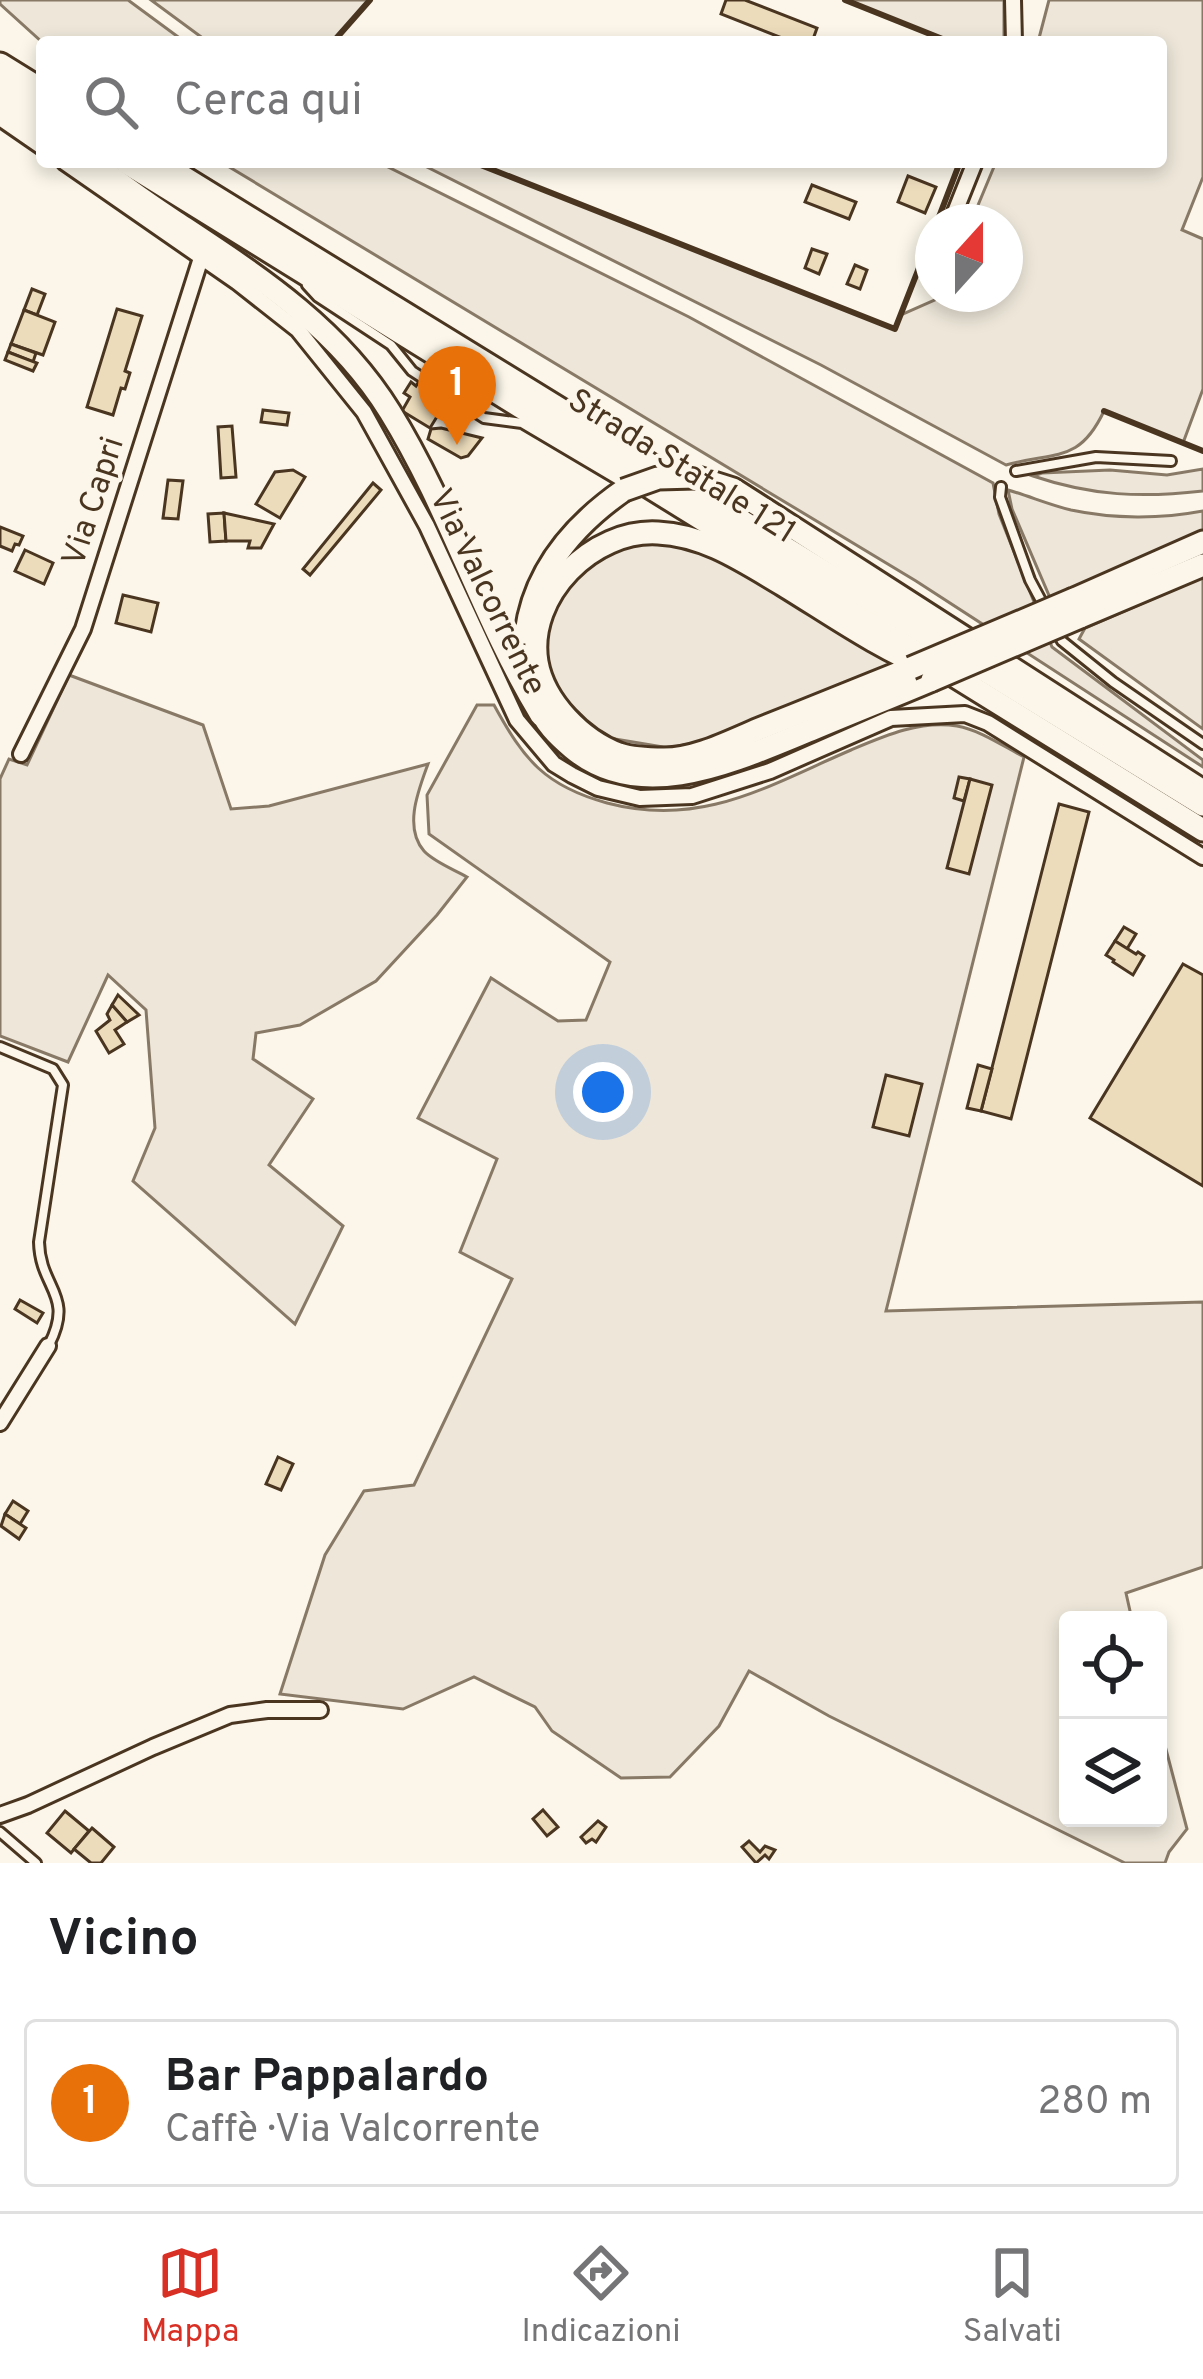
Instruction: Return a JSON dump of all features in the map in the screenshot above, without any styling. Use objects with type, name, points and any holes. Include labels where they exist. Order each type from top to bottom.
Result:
[{"type":"main road","points":[[0,64],[36,86]]},
{"type":"main road","points":[[0,85],[36,107]]},
{"type":"main road","points":[[0,101],[36,125]]},
{"type":"main road","points":[[99,168],[255,273],[314,322],[366,378],[389,411],[457,538],[511,666],[560,737],[598,765],[640,775],[672,775],[701,771],[763,749],[932,680],[1203,542]]},
{"type":"main road","name":"Strada Statale 121","points":[[134,168],[1203,830]]},
{"type":"main road","name":"Strada Statale 121","points":[[169,168],[1203,805]]},
{"type":"main road","points":[[541,715],[525,647],[531,602],[544,574],[573,533],[624,490],[658,478],[695,477],[733,489],[1203,791]]},
{"type":"main road","points":[[962,681],[901,657],[727,553],[706,543],[655,532],[618,537],[591,551],[549,597],[538,629],[537,662],[553,701],[583,733],[621,755],[668,759],[713,748],[911,668],[1077,608],[1203,565]]},
{"type":"street","points":[[1013,0],[1014,36]]},
{"type":"street","points":[[0,118],[36,143]]},
{"type":"street","name":"Via Valcorrente","points":[[73,168],[298,330],[364,412],[427,526],[517,720],[554,764],[572,775],[598,788],[640,798],[692,796],[770,771],[891,718],[964,714],[988,723],[1203,857]]},
{"type":"street","points":[[958,204],[973,168]]},
{"type":"street","name":"Via Capri","points":[[22,754],[83,628],[201,257]]},
{"type":"street","points":[[0,1423],[48,1346]]},
{"type":"street","points":[[0,1815],[230,1715],[320,1710]]},
{"type":"lane","points":[[1016,471],[1096,457],[1172,461]]},
{"type":"lane","points":[[1000,487],[1030,580],[1062,640],[1113,682],[1203,743]]},
{"type":"lane","points":[[0,1047],[53,1069],[62,1085],[39,1242],[39,1260],[61,1311],[48,1346]]},
{"type":"lane","points":[[0,1832],[36,1863]]},
{"type":"shaded area","points":[[0,0],[128,0],[177,36],[36,37]]},
{"type":"shaded area","points":[[151,0],[370,0],[338,36],[200,36]]},
{"type":"shaded area","points":[[845,0],[1004,0],[1004,36],[935,36]]},
{"type":"shaded area","points":[[1049,0],[1203,0],[1203,177],[1182,230],[1203,239],[1203,389],[1183,443],[1104,411],[1075,448],[1006,465],[821,365],[429,168],[488,168],[895,329],[901,315],[915,309],[1023,312],[1023,204],[978,204],[994,168],[1167,168],[1167,36],[1040,36]]},
{"type":"shaded area","points":[[231,168],[390,168],[689,317],[993,483],[999,514],[1052,647],[1203,760],[1203,767],[916,581]]},
{"type":"shaded area","points":[[1203,469],[1203,491],[1159,494],[1117,494],[1033,476],[1110,470],[1167,475]]},
{"type":"shaded area","points":[[1008,490],[1103,515],[1154,517],[1203,511],[1203,535],[1051,600]]},
{"type":"shaded area","points":[[656,541],[709,553],[898,662],[709,740],[669,748],[609,738],[584,724],[564,703],[545,657],[545,629],[554,606],[584,566],[626,544]]},
{"type":"shaded area","points":[[1203,577],[1203,729],[1079,639],[1085,628]]},
{"type":"shaded area","points":[[69,675],[203,725],[231,809],[269,806],[428,764],[415,808],[418,841],[433,859],[467,877],[376,981],[300,1025],[256,1033],[253,1059],[313,1099],[269,1165],[343,1226],[295,1324],[133,1181],[155,1128],[146,1010],[108,975],[68,1062],[0,1036],[0,779],[9,759],[27,765]]},
{"type":"shaded area","points":[[477,705],[494,705],[527,756],[552,779],[586,796],[641,809],[704,807],[733,799],[876,740],[929,725],[966,728],[1024,757],[886,1311],[1203,1302],[1203,1567],[1126,1593],[1130,1611],[1059,1611],[1059,1827],[1167,1827],[1167,1753],[1187,1829],[1165,1863],[1125,1863],[829,1716],[749,1671],[719,1726],[670,1777],[621,1778],[552,1731],[535,1707],[474,1677],[403,1709],[280,1694],[325,1555],[364,1491],[414,1485],[512,1279],[460,1252],[497,1159],[418,1118],[491,978],[558,1021],[586,1020],[610,962],[429,834],[427,795]]},
{"type":"building","points":[[726,0],[745,0],[817,28],[814,36],[777,36],[721,14]]},
{"type":"building","points":[[908,176],[936,187],[929,204],[915,204],[915,209],[898,202]]},
{"type":"building","points":[[812,185],[856,202],[849,219],[805,202]]},
{"type":"building","points":[[812,249],[827,254],[819,274],[805,268]]},
{"type":"building","points":[[855,265],[867,270],[860,289],[847,284]]},
{"type":"building","points":[[32,289],[45,294],[37,315],[24,310]]},
{"type":"building","points":[[117,309],[142,316],[125,371],[130,373],[113,415],[87,407]]},
{"type":"building","points":[[24,310],[55,322],[43,355],[11,344]]},
{"type":"building","points":[[11,344],[36,353],[33,362],[8,352]]},
{"type":"building","points":[[8,352],[37,363],[33,371],[5,360]]},
{"type":"building","points":[[425,372],[467,398],[459,410],[452,405],[443,418],[438,415],[430,428],[402,411],[410,397],[404,393]]},
{"type":"building","points":[[263,410],[289,413],[287,425],[261,422]]},
{"type":"building","points":[[232,426],[236,477],[221,478],[218,427]]},
{"type":"building","points":[[431,429],[482,438],[461,458],[428,439]]},
{"type":"building","points":[[293,470],[305,477],[280,518],[256,504],[275,472]]},
{"type":"building","points":[[168,480],[183,481],[178,519],[163,518]]},
{"type":"building","points":[[373,483],[381,490],[310,575],[303,569]]},
{"type":"building","points":[[224,513],[226,541],[210,542],[208,514]]},
{"type":"building","points":[[224,513],[274,524],[261,548],[248,548],[250,541],[226,541]]},
{"type":"building","points":[[0,527],[23,536],[12,551],[0,546]]},
{"type":"building","points":[[25,550],[53,563],[44,584],[15,571]]},
{"type":"building","points":[[123,595],[158,603],[151,632],[116,623]]},
{"type":"building","points":[[959,777],[970,779],[964,801],[954,798]]},
{"type":"building","points":[[970,779],[992,785],[969,874],[947,868]]},
{"type":"building","points":[[1059,804],[1089,812],[1011,1119],[981,1111]]},
{"type":"building","points":[[1124,927],[1136,934],[1127,949],[1115,941]]},
{"type":"building","points":[[1115,941],[1144,956],[1133,975],[1106,955]]},
{"type":"building","points":[[1183,964],[1203,975],[1203,1186],[1090,1118]]},
{"type":"building","points":[[118,995],[139,1015],[127,1022],[112,1005]]},
{"type":"building","points":[[112,1005],[127,1022],[115,1030],[124,1044],[109,1053],[96,1031],[110,1020],[107,1014]]},
{"type":"building","points":[[978,1065],[992,1069],[981,1111],[967,1108]]},
{"type":"building","points":[[886,1075],[922,1084],[909,1136],[873,1127]]},
{"type":"building","points":[[20,1300],[43,1313],[37,1323],[15,1309]]},
{"type":"building","points":[[278,1457],[293,1464],[281,1490],[266,1484]]},
{"type":"building","points":[[13,1501],[28,1511],[20,1524],[5,1514]]},
{"type":"building","points":[[5,1514],[26,1528],[19,1539],[1,1526]]},
{"type":"building","points":[[543,1810],[558,1827],[547,1836],[533,1819]]},
{"type":"building","points":[[65,1811],[89,1831],[71,1853],[47,1833]]},
{"type":"building","points":[[598,1821],[606,1827],[596,1842],[586,1843],[581,1837]]},
{"type":"building","points":[[92,1828],[114,1847],[101,1863],[91,1863],[74,1849]]},
{"type":"building","points":[[749,1841],[760,1852],[765,1846],[775,1850],[769,1859],[765,1855],[756,1863],[742,1847]]},
{"type":"wall","points":[[338,36],[370,0]]},
{"type":"wall","points":[[845,0],[935,36]]},
{"type":"wall","points":[[488,168],[895,329],[915,278]]},
{"type":"wall","points":[[944,204],[958,168]]},
{"type":"wall","points":[[1104,411],[1203,451]]},
{"type":"place","name":"Bar Pappalardo","points":[[457,445]]}]
